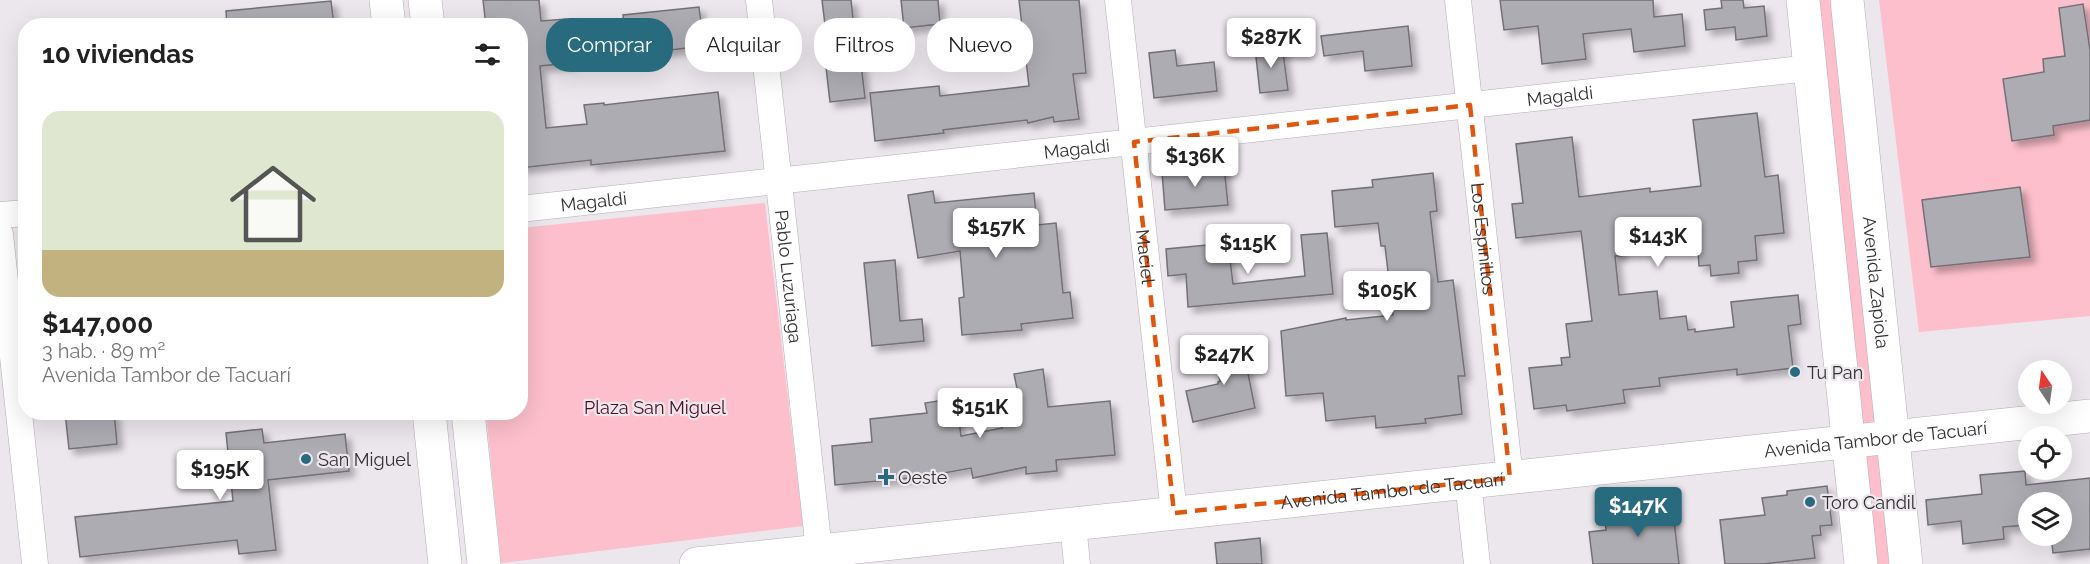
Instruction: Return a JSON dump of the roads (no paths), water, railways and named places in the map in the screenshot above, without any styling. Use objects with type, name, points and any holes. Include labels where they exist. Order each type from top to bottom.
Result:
[{"type":"main road","points":[[386,0],[388,18]]},
{"type":"main road","points":[[425,0],[427,18]]},
{"type":"main road","points":[[1803,0],[1861,564]]},
{"type":"main road","name":"Avenida Zapiola","points":[[1848,0],[1906,564]]},
{"type":"main road","name":"Avenida Tambor de Tacuarí","points":[[696,564],[2090,416]]},
{"type":"main road","points":[[430,420],[445,564]]},
{"type":"main road","points":[[469,420],[484,564]]},
{"type":"street","name":"Pablo Luzuriaga","points":[[759,0],[819,551]]},
{"type":"street","name":"Maciel","points":[[1118,0],[1174,513]]},
{"type":"street","name":"Los Espinillos","points":[[1458,0],[1510,478]]},
{"type":"street","name":"Magaldi","points":[[528,208],[1810,68]]},
{"type":"street","points":[[0,215],[18,214]]},
{"type":"street","points":[[0,234],[18,404]]},
{"type":"street","points":[[20,420],[35,564]]},
{"type":"street","points":[[1468,482],[1476,564]]},
{"type":"street","points":[[1072,524],[1077,564]]},
{"type":"place","name":"Tu Pan","points":[[1795,372]]},
{"type":"place","name":"San Miguel","points":[[306,459]]},
{"type":"place","name":"Oeste","points":[[886,477]]},
{"type":"place","name":"Toro Candil","points":[[1810,502]]},
{"type":"park label","name":"Plaza San Miguel","points":[[655,407]]}]
